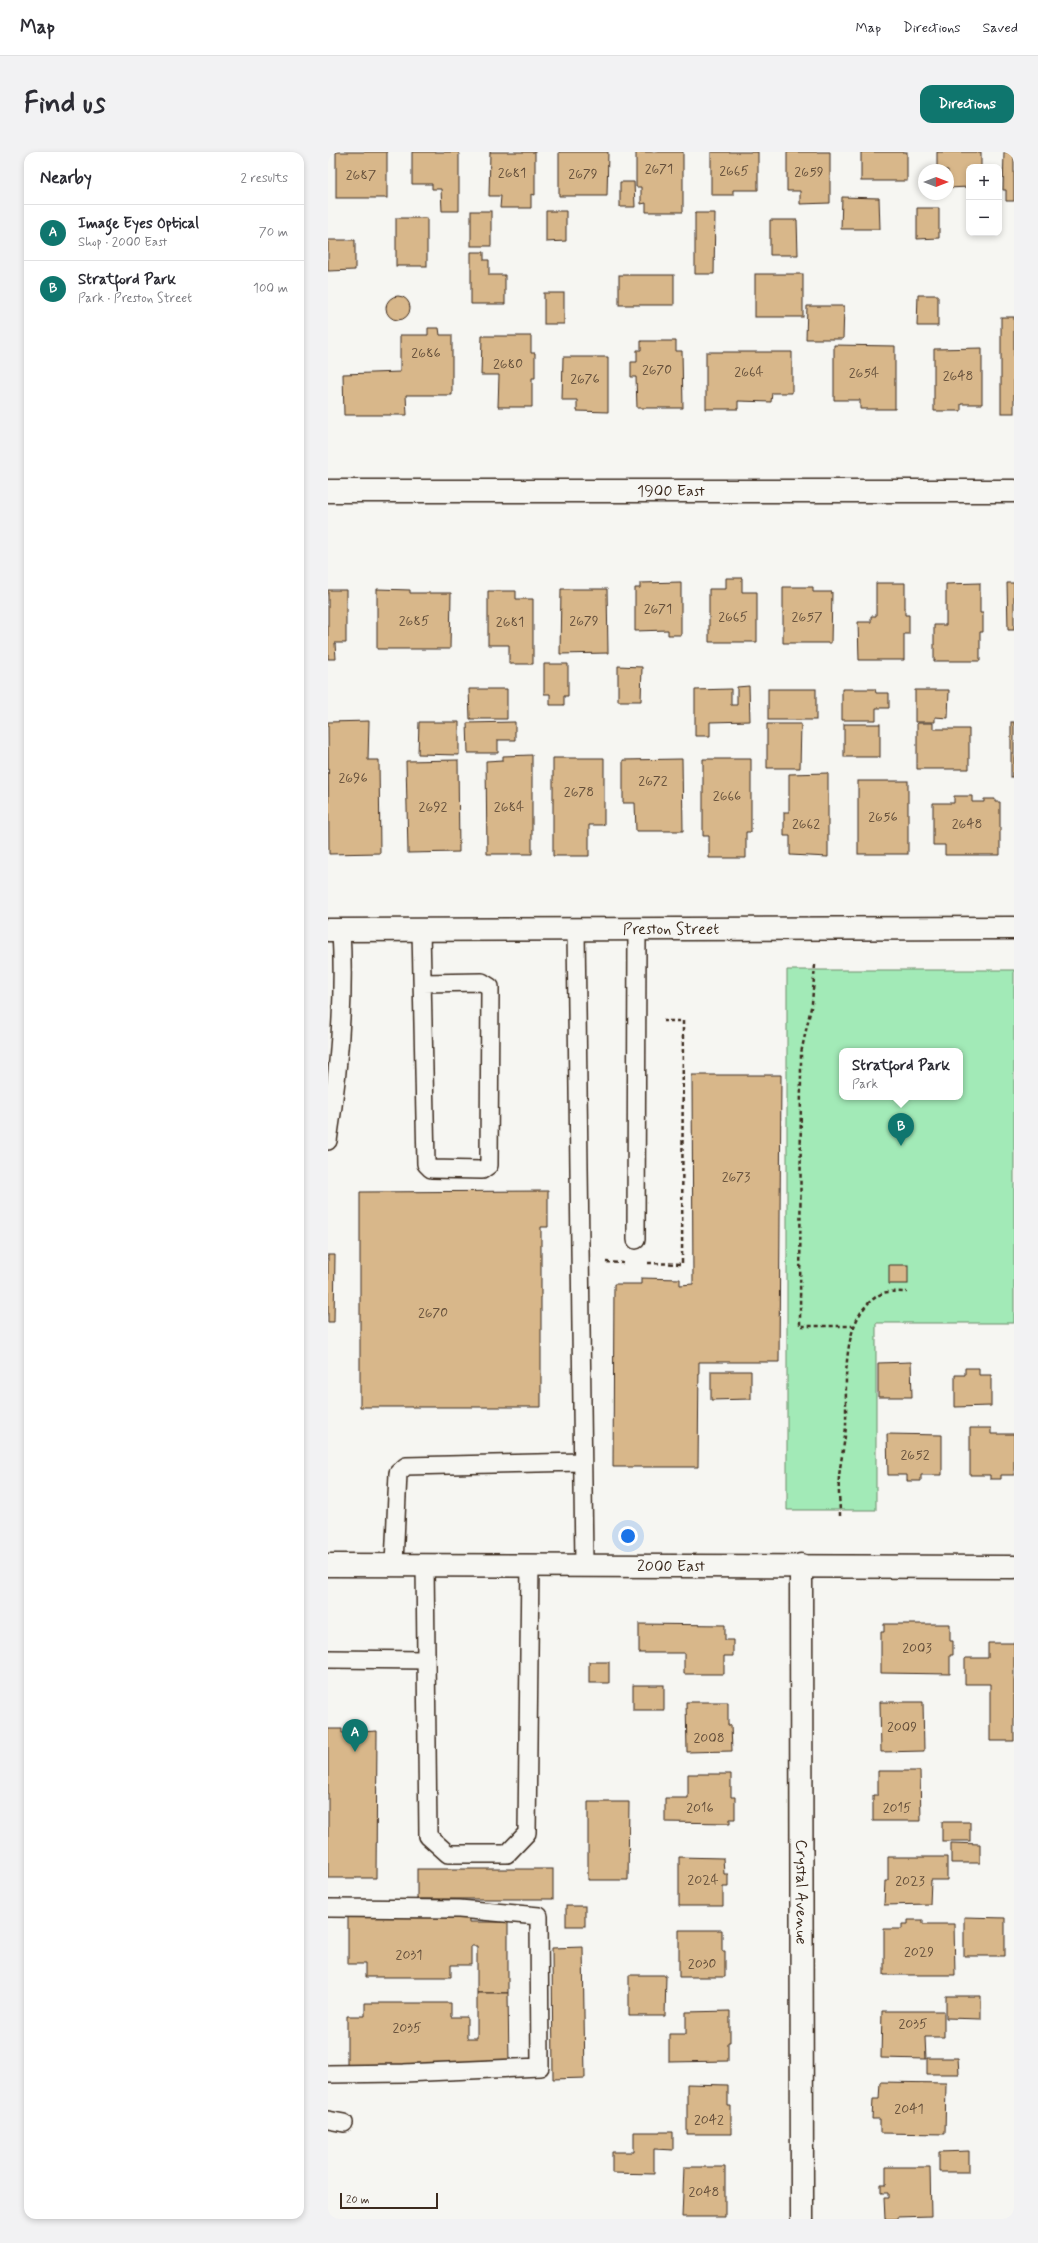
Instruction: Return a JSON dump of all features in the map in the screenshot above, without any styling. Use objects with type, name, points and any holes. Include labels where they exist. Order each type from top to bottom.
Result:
[{"type":"street","name":"1900 East","points":[[328,491],[1014,491]]},
{"type":"street","name":"Preston Street","points":[[335,930],[1014,928]]},
{"type":"street","name":"2000 East","points":[[328,1564],[1014,1567]]},
{"type":"street","name":"Crystal Avenue","points":[[801,1566],[802,2219]]},
{"type":"lane","points":[[328,1141],[336,1089],[341,1034],[343,969],[335,930]]},
{"type":"lane","points":[[422,930],[426,1164],[431,1169],[482,1170],[489,1165],[490,988],[482,982],[423,983]]},
{"type":"lane","points":[[576,930],[584,1564]]},
{"type":"lane","points":[[636,1240],[637,930]]},
{"type":"lane","points":[[394,1564],[398,1473],[406,1466],[582,1462]]},
{"type":"lane","points":[[425,1564],[428,1836],[448,1854],[507,1854],[527,1833],[530,1564]]},
{"type":"lane","points":[[328,1659],[426,1660]]},
{"type":"lane","points":[[328,1908],[459,1909],[539,1916],[540,2068],[328,2074]]},
{"type":"path","points":[[815,965],[812,1003],[801,1053],[800,1326],[853,1326]]},
{"type":"path","points":[[643,1263],[682,1264],[683,1021],[658,1021]]},
{"type":"path","points":[[580,1262],[627,1263]]},
{"type":"path","points":[[840,1516],[839,1477],[844,1448],[847,1359],[853,1326],[875,1298],[884,1293],[907,1292]]},
{"type":"green space","points":[[787,970],[1014,970],[1014,1323],[876,1323],[876,1510],[787,1510]]},
{"type":"building","points":[[336,152],[387,152],[387,198],[336,198]]},
{"type":"building","points":[[412,152],[459,152],[459,211],[442,211],[441,189],[432,189],[432,184],[412,184]]},
{"type":"building","points":[[490,152],[535,152],[535,195],[531,194],[531,208],[500,208],[501,196],[489,196]]},
{"type":"building","points":[[559,152],[608,152],[607,196],[559,196]]},
{"type":"building","points":[[636,152],[683,152],[683,212],[646,212],[646,203],[641,204],[641,187],[636,187]]},
{"type":"building","points":[[711,152],[758,152],[758,190],[733,190],[733,195],[711,195]]},
{"type":"building","points":[[787,152],[830,152],[830,203],[800,204],[800,191],[787,191]]},
{"type":"building","points":[[861,152],[907,152],[907,181],[861,181]]},
{"type":"building","points":[[937,152],[981,152],[981,164],[966,164],[966,187],[954,188],[954,164],[937,164]]},
{"type":"building","points":[[1004,152],[1014,152],[1014,201],[1006,201],[1006,190],[1003,190]]},
{"type":"building","points":[[620,182],[634,182],[635,207],[620,207]]},
{"type":"building","points":[[842,197],[879,198],[880,229],[841,229]]},
{"type":"building","points":[[917,208],[939,208],[939,238],[917,239]]},
{"type":"building","points":[[471,211],[491,211],[491,246],[471,246]]},
{"type":"building","points":[[546,211],[566,211],[566,241],[546,242]]},
{"type":"building","points":[[695,213],[715,213],[714,274],[695,274]]},
{"type":"building","points":[[396,218],[427,218],[427,266],[396,266]]},
{"type":"building","points":[[770,220],[797,220],[798,255],[770,255]]},
{"type":"building","points":[[328,240],[355,240],[355,270],[328,271]]},
{"type":"building","points":[[471,252],[484,252],[484,260],[489,260],[489,275],[505,275],[505,304],[471,304]]},
{"type":"building","points":[[755,274],[803,274],[803,317],[755,317]]},
{"type":"building","points":[[619,275],[674,275],[674,305],[619,305]]},
{"type":"building","points":[[544,293],[564,293],[564,324],[544,324]]},
{"type":"building","points":[[918,295],[938,295],[938,326],[917,326]]},
{"type":"building","points":[[398,296],[407,299],[410,308],[407,317],[398,320],[389,317],[386,308],[389,299]]},
{"type":"building","points":[[807,306],[844,306],[843,339],[806,339]]},
{"type":"building","points":[[1001,317],[1014,317],[1014,413],[1001,413]]},
{"type":"building","points":[[428,328],[439,328],[440,335],[452,335],[452,395],[406,395],[407,415],[344,415],[343,374],[400,372],[400,335],[428,335]]},
{"type":"building","points":[[482,336],[531,336],[531,353],[535,353],[535,378],[532,378],[532,407],[498,407],[499,375],[481,375]]},
{"type":"building","points":[[641,341],[676,341],[676,351],[682,351],[683,408],[637,408],[636,377],[631,377],[631,362],[637,362],[637,350],[641,350]]},
{"type":"building","points":[[834,345],[895,346],[895,409],[860,409],[860,400],[834,400]]},
{"type":"building","points":[[982,348],[982,404],[961,404],[961,411],[934,411],[934,349]]},
{"type":"building","points":[[706,352],[792,352],[792,393],[772,393],[771,402],[738,401],[738,409],[706,409]]},
{"type":"building","points":[[563,357],[608,357],[608,412],[577,411],[577,400],[562,400]]},
{"type":"building","points":[[726,578],[742,578],[742,592],[757,592],[757,642],[709,642],[709,589],[726,589]]},
{"type":"building","points":[[681,582],[681,635],[668,635],[668,630],[635,631],[635,588],[640,588],[640,583]]},
{"type":"building","points":[[876,583],[905,583],[905,615],[909,615],[909,634],[904,634],[904,660],[859,660],[858,622],[871,622],[871,616],[876,616]]},
{"type":"building","points":[[980,583],[980,613],[983,613],[983,632],[980,632],[980,661],[934,661],[934,625],[946,625],[946,584]]},
{"type":"building","points":[[1007,583],[1014,583],[1014,630],[1008,630]]},
{"type":"building","points":[[783,587],[813,587],[813,592],[832,592],[831,643],[783,643]]},
{"type":"building","points":[[377,589],[410,590],[410,593],[451,593],[450,649],[377,649]]},
{"type":"building","points":[[561,589],[607,589],[608,653],[560,654]]},
{"type":"building","points":[[328,590],[346,590],[346,643],[335,643],[336,659],[328,659]]},
{"type":"building","points":[[488,591],[516,591],[516,599],[533,599],[533,664],[509,664],[509,645],[488,645]]},
{"type":"building","points":[[544,664],[568,664],[568,696],[564,696],[564,705],[550,705],[550,694],[544,694]]},
{"type":"building","points":[[618,666],[642,667],[641,701],[618,701]]},
{"type":"building","points":[[749,686],[750,721],[710,722],[710,736],[695,736],[695,690],[731,689],[731,705],[737,705],[737,687]]},
{"type":"building","points":[[469,689],[507,689],[507,719],[470,719]]},
{"type":"building","points":[[768,689],[816,689],[816,720],[768,720]]},
{"type":"building","points":[[842,689],[875,689],[876,693],[889,693],[889,708],[876,708],[876,720],[842,720]]},
{"type":"building","points":[[915,690],[949,690],[948,718],[935,717],[935,722],[915,722]]},
{"type":"building","points":[[369,721],[368,760],[379,760],[380,853],[329,854],[328,722]]},
{"type":"building","points":[[419,722],[459,722],[459,755],[418,754]]},
{"type":"building","points":[[515,722],[515,740],[498,740],[498,753],[468,753],[467,723]]},
{"type":"building","points":[[1011,722],[1014,722],[1014,777],[1011,777]]},
{"type":"building","points":[[917,723],[933,723],[933,729],[969,729],[969,769],[917,769]]},
{"type":"building","points":[[767,724],[801,724],[800,768],[767,768]]},
{"type":"building","points":[[844,724],[880,724],[880,757],[844,757]]},
{"type":"building","points":[[532,755],[532,854],[487,854],[486,761],[503,760],[503,756]]},
{"type":"building","points":[[553,758],[604,758],[604,825],[589,825],[589,856],[553,856]]},
{"type":"building","points":[[682,759],[683,831],[636,831],[635,803],[623,803],[623,760]]},
{"type":"building","points":[[703,759],[751,759],[751,832],[746,832],[746,858],[709,858],[709,836],[703,836]]},
{"type":"building","points":[[458,760],[459,852],[408,853],[406,761]]},
{"type":"building","points":[[828,773],[828,857],[790,855],[790,836],[784,836],[784,812],[789,812],[789,774]]},
{"type":"building","points":[[858,781],[908,781],[908,854],[858,854]]},
{"type":"building","points":[[954,796],[972,796],[972,802],[984,802],[984,799],[995,799],[995,802],[1000,802],[1000,855],[945,855],[945,845],[933,845],[933,803],[954,803]]},
{"type":"building","points":[[692,1075],[781,1075],[779,1362],[699,1362],[698,1467],[613,1467],[614,1284],[641,1284],[641,1278],[680,1279],[680,1285],[693,1284]]},
{"type":"building","points":[[548,1191],[548,1227],[541,1227],[541,1407],[360,1407],[360,1192]]},
{"type":"building","points":[[328,1255],[335,1255],[334,1322],[328,1322]]},
{"type":"building","points":[[889,1265],[908,1265],[908,1284],[889,1284]]},
{"type":"building","points":[[911,1362],[912,1397],[878,1397],[878,1363]]},
{"type":"building","points":[[965,1368],[979,1368],[979,1375],[991,1375],[991,1406],[955,1407],[955,1375],[965,1375]]},
{"type":"building","points":[[711,1371],[751,1371],[751,1399],[711,1400]]},
{"type":"building","points":[[970,1428],[991,1428],[991,1434],[1014,1434],[1014,1475],[1001,1475],[1001,1479],[990,1479],[990,1475],[970,1475]]},
{"type":"building","points":[[887,1434],[942,1435],[942,1475],[921,1475],[921,1481],[907,1481],[907,1475],[888,1475]]},
{"type":"building","points":[[639,1624],[725,1625],[725,1640],[733,1640],[733,1656],[724,1656],[724,1674],[684,1674],[684,1653],[639,1653]]},
{"type":"building","points":[[884,1624],[950,1624],[950,1641],[953,1641],[953,1655],[950,1655],[950,1674],[881,1673],[881,1632],[884,1632]]},
{"type":"building","points":[[988,1643],[1014,1643],[1014,1741],[990,1741],[990,1684],[965,1684],[965,1658],[988,1658]]},
{"type":"building","points":[[589,1662],[609,1662],[609,1683],[589,1683]]},
{"type":"building","points":[[633,1685],[664,1685],[664,1710],[633,1710]]},
{"type":"building","points":[[686,1702],[728,1702],[728,1725],[731,1725],[732,1751],[687,1752]]},
{"type":"building","points":[[880,1702],[923,1702],[924,1751],[881,1752]]},
{"type":"building","points":[[328,1729],[342,1729],[342,1733],[377,1731],[376,1878],[328,1878]]},
{"type":"building","points":[[878,1771],[920,1771],[921,1821],[873,1821],[873,1795],[878,1795]]},
{"type":"building","points":[[688,1774],[731,1774],[731,1797],[735,1797],[735,1819],[730,1819],[730,1823],[665,1822],[665,1798],[688,1798]]},
{"type":"building","points":[[588,1802],[629,1802],[628,1880],[588,1880]]},
{"type":"building","points":[[942,1822],[970,1822],[970,1841],[942,1841]]},
{"type":"building","points":[[951,1843],[980,1844],[980,1863],[951,1863]]},
{"type":"building","points":[[679,1857],[723,1858],[724,1874],[728,1874],[728,1887],[723,1887],[723,1906],[679,1906]]},
{"type":"building","points":[[888,1857],[947,1857],[947,1880],[931,1880],[930,1904],[884,1905],[885,1881],[888,1881]]},
{"type":"building","points":[[417,1869],[553,1869],[553,1899],[417,1899]]},
{"type":"building","points":[[566,1906],[585,1906],[585,1926],[566,1926]]},
{"type":"building","points":[[348,1916],[469,1916],[469,1922],[508,1922],[508,1993],[477,1993],[477,1946],[471,1946],[471,1965],[451,1965],[451,1977],[365,1977],[365,1964],[348,1964]]},
{"type":"building","points":[[964,1917],[1005,1918],[1005,1956],[964,1956]]},
{"type":"building","points":[[908,1920],[923,1920],[923,1924],[954,1924],[955,1975],[884,1975],[884,1929],[902,1929],[902,1924],[908,1924]]},
{"type":"building","points":[[679,1930],[722,1930],[722,1951],[725,1951],[725,1977],[679,1977]]},
{"type":"building","points":[[583,1947],[585,2078],[553,2079],[552,1948]]},
{"type":"building","points":[[629,1975],[666,1975],[665,2016],[629,2016]]},
{"type":"building","points":[[477,1993],[508,1993],[509,2065],[347,2065],[347,2016],[365,2016],[365,2003],[451,2003],[451,2017],[467,2017],[467,2038],[477,2038]]},
{"type":"building","points":[[946,1996],[981,1996],[981,2019],[946,2018]]},
{"type":"building","points":[[730,2011],[730,2042],[728,2042],[728,2061],[669,2062],[669,2034],[686,2034],[686,2012]]},
{"type":"building","points":[[882,2011],[944,2011],[944,2037],[925,2037],[926,2059],[881,2058]]},
{"type":"building","points":[[927,2058],[958,2058],[959,2074],[927,2074]]},
{"type":"building","points":[[880,2082],[946,2083],[945,2134],[880,2133],[880,2119],[872,2119],[873,2099],[879,2099]]},
{"type":"building","points":[[687,2084],[728,2085],[728,2106],[731,2106],[731,2134],[687,2134]]},
{"type":"building","points":[[634,2132],[673,2132],[673,2150],[654,2149],[654,2174],[612,2173],[612,2152],[634,2152]]},
{"type":"building","points":[[969,2151],[969,2172],[939,2172],[939,2152]]},
{"type":"building","points":[[684,2167],[725,2167],[725,2217],[682,2217]]},
{"type":"building","points":[[886,2167],[930,2167],[931,2216],[897,2217],[897,2219],[885,2219],[884,2198],[888,2198],[888,2193],[881,2193],[881,2185],[886,2185]]},
{"type":"place","name":"Stratford Park","points":[[901,1146]]},
{"type":"place","name":"Image Eyes Optical","points":[[355,1752]]}]
